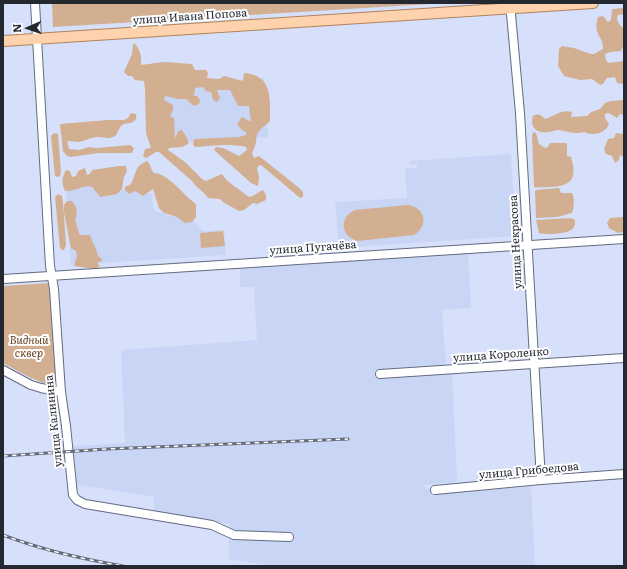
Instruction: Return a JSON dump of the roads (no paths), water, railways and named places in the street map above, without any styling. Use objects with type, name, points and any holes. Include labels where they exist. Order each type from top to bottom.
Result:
[{"type":"main road","name":"улица Ивана Попова","points":[[3,41],[511,6],[593,3]]},
{"type":"street","name":"улица Калинина","points":[[35,3],[50,258],[61,392],[66,426],[72,493],[77,500],[85,504],[212,525],[234,535],[289,537]]},
{"type":"street","name":"улица Некрасова","points":[[511,6],[520,113],[541,480]]},
{"type":"street","name":"улица Пугачёва","points":[[3,279],[624,239]]},
{"type":"street","name":"улица Короленко","points":[[380,374],[624,358]]},
{"type":"street","points":[[3,370],[32,385],[61,392]]},
{"type":"street","name":"улица Грибоедова","points":[[435,490],[624,474]]},
{"type":"railway","points":[[3,456],[107,449],[348,439]]},
{"type":"railway","points":[[3,535],[62,554],[123,566]]},
{"type":"park label","name":"Видный сквер","points":[[29,347]]}]
